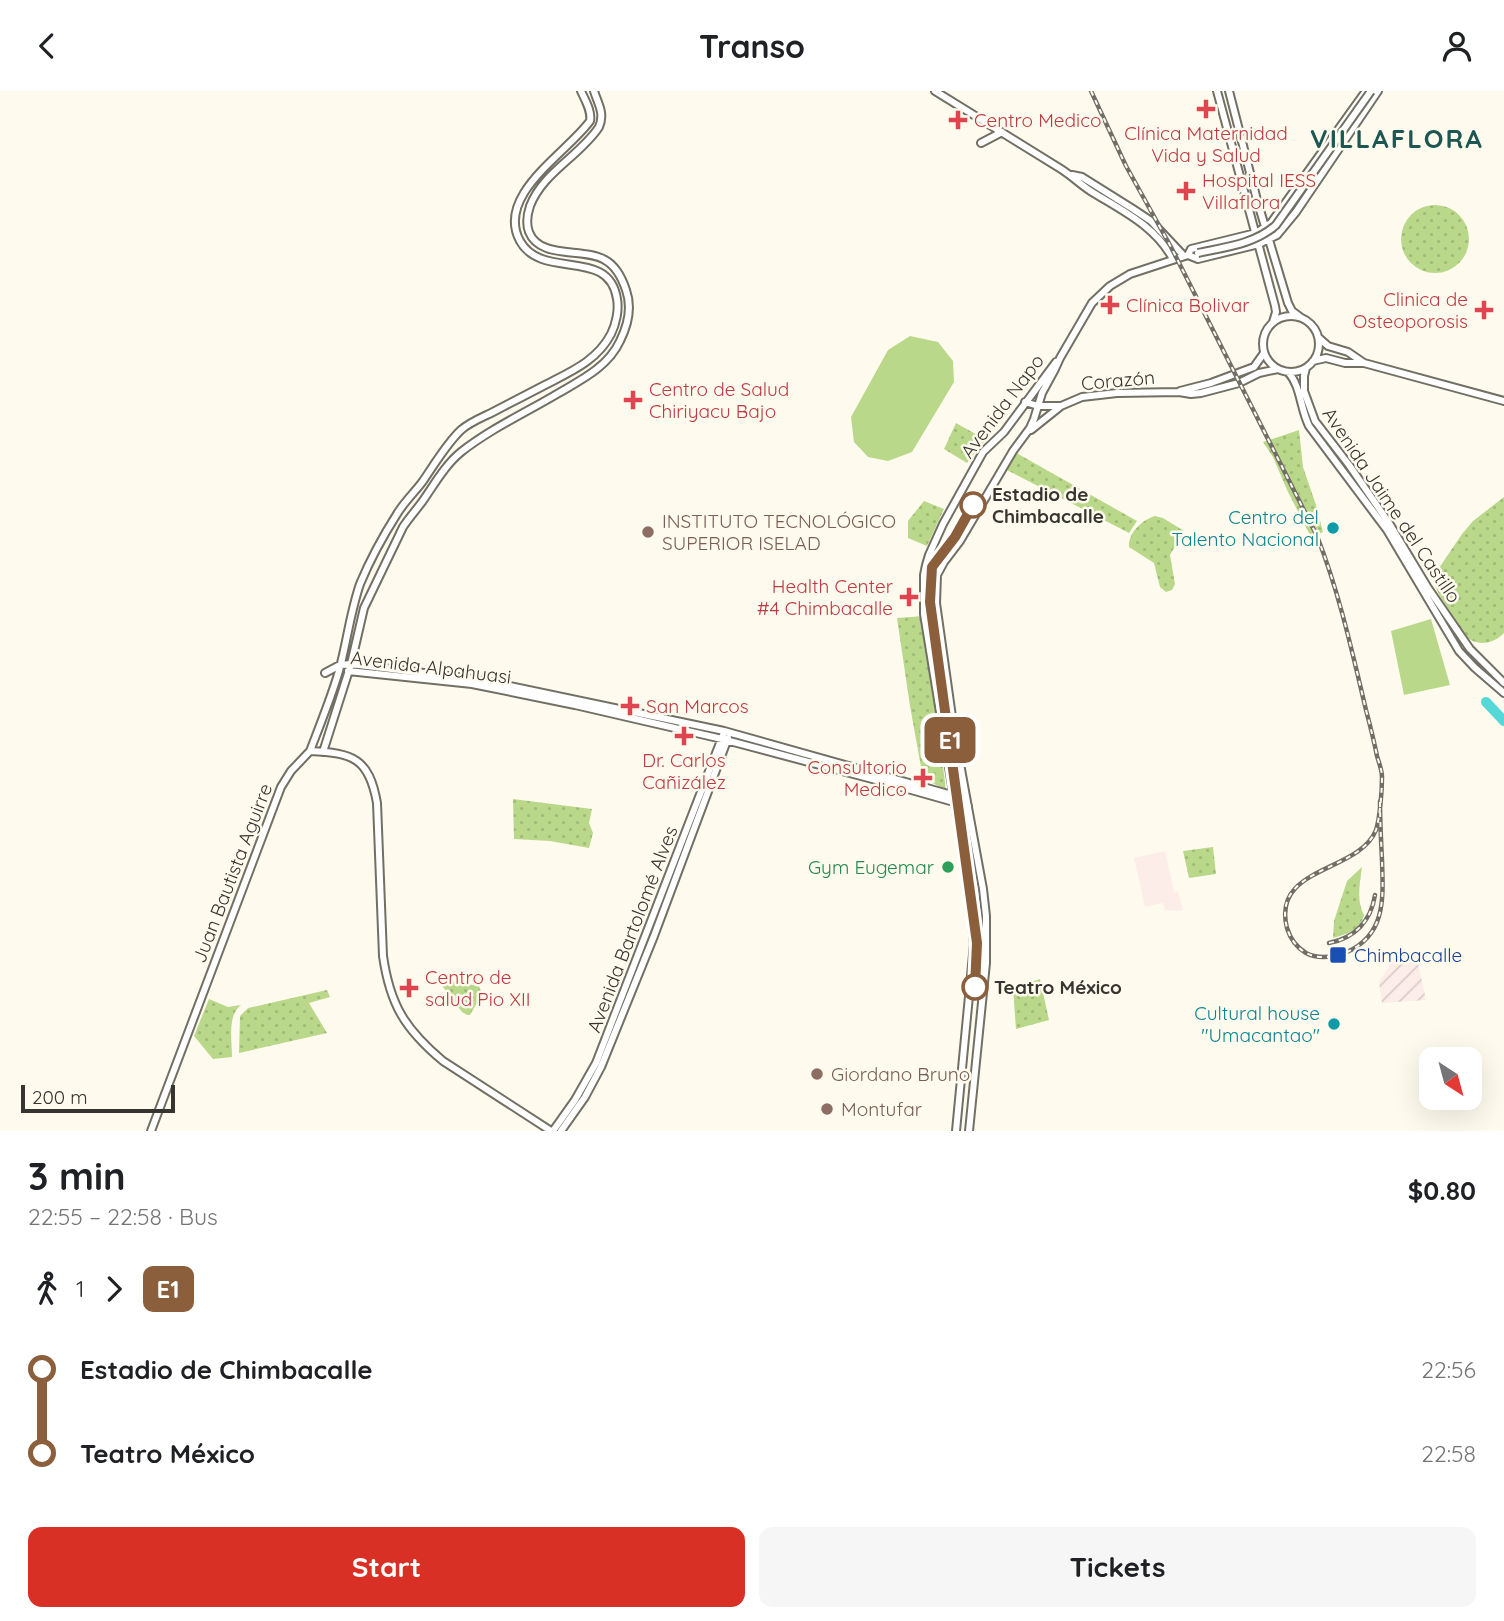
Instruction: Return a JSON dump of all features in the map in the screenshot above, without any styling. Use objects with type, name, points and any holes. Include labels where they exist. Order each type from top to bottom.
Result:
[{"type":"main road","points":[[552,1131],[443,1061],[407,1025],[390,992],[383,956],[375,790],[366,771],[355,759],[344,754],[310,751],[339,668],[354,604],[374,555],[398,512],[460,431],[582,366],[599,351],[611,335],[618,302],[610,280],[590,268],[537,258],[524,247],[516,230],[518,207],[523,194],[590,121],[591,116],[581,91]]},
{"type":"main road","points":[[323,752],[350,668],[364,608],[410,516],[462,451],[589,375],[610,358],[621,341],[629,304],[627,290],[616,269],[596,256],[542,247],[533,239],[527,225],[531,205],[547,179],[596,133],[599,127],[602,116],[594,91]]},
{"type":"main road","points":[[935,91],[1147,226],[1160,239],[1173,259]]},
{"type":"main road","points":[[1217,91],[1276,309],[1273,322],[1265,334],[1264,353],[1278,369],[1297,371],[1313,361],[1318,349],[1318,337]]},
{"type":"main road","points":[[1229,91],[1288,303],[1292,311],[1311,324],[1318,337],[1328,346],[1348,352],[1364,363]]},
{"type":"main road","points":[[1070,175],[1082,177],[1133,209],[1173,244],[1188,253],[1249,241],[1276,225],[1369,91]]},
{"type":"main road","points":[[1266,227],[1369,91]]},
{"type":"main road","points":[[1270,240],[1290,220],[1378,91]]},
{"type":"main road","points":[[981,143],[1002,132]]},
{"type":"main road","name":"Avenida Napo","points":[[969,1131],[987,943],[986,916],[954,731],[936,603],[937,575],[1034,419],[1042,393],[1060,358],[1084,315],[1100,294],[1129,274],[1256,233],[1266,227]]},
{"type":"main road","name":"Avenida Napo","points":[[1188,253],[1198,259],[1270,240]]},
{"type":"main road","points":[[1273,322],[1283,317],[1300,317]]},
{"type":"main road","name":"Corazón","points":[[1024,436],[1061,406],[1078,398],[1117,393],[1179,391],[1253,368],[1264,353]]},
{"type":"main road","name":"Avenida Napo","points":[[956,1131],[974,944],[969,890],[923,614],[924,575],[929,555],[943,524],[983,452],[1004,432],[1060,358]]},
{"type":"main road","points":[[1313,361],[1326,358],[1364,363],[1504,401]]},
{"type":"main road","name":"Avenida Jaime del Castillo","points":[[1306,367],[1304,391],[1315,421],[1389,523],[1428,588],[1465,641],[1504,681]]},
{"type":"main road","name":"Corazón","points":[[1179,391],[1200,393],[1239,383],[1264,371],[1278,369]]},
{"type":"main road","name":"Avenida Jaime del Castillo","points":[[1288,372],[1295,381],[1309,426],[1387,530],[1459,651],[1504,693]]},
{"type":"main road","name":"Corazón","points":[[1025,402],[1038,406],[1061,406]]},
{"type":"main road","name":"Avenida Alpahuasi","points":[[339,668],[473,678],[726,736],[967,803]]},
{"type":"main road","name":"Avenida Bartolomé Alves","points":[[552,1131],[575,1100],[596,1063],[726,736]]},
{"type":"main road","name":"Avenida Bartolomé Alves","points":[[561,1131],[585,1097],[601,1067],[654,936],[726,736]]},
{"type":"main road","name":"Juan Bautista Aguirre","points":[[151,1131],[281,787],[291,771],[310,751]]},
{"type":"shaded area","points":[[1165,851],[1174,892],[1178,891],[1183,909],[1180,911],[1165,910],[1163,903],[1145,907],[1134,858]]},
{"type":"shaded area","points":[[1416,953],[1426,1000],[1382,1003],[1379,982],[1396,955]]},
{"type":"green space","points":[[1435,205],[1448,208],[1459,215],[1466,226],[1469,239],[1466,252],[1459,263],[1448,270],[1435,273],[1422,270],[1411,263],[1404,252],[1401,239],[1404,226],[1411,215],[1422,208]]},
{"type":"green space","points":[[910,336],[938,342],[953,361],[954,382],[912,452],[888,461],[868,457],[854,442],[851,417],[888,350]]},
{"type":"green space","points":[[956,423],[988,441],[981,444],[967,463],[944,449]]},
{"type":"green space","points":[[1299,430],[1303,467],[1323,532],[1311,537],[1273,457],[1263,442]]},
{"type":"green space","points":[[1013,451],[1137,521],[1129,533],[1007,470]]},
{"type":"green space","points":[[1504,497],[1504,633],[1495,640],[1478,643],[1464,634],[1438,593],[1435,574],[1473,521]]},
{"type":"green space","points":[[924,501],[944,509],[927,546],[908,538],[908,521]]},
{"type":"green space","points":[[1155,516],[1184,531],[1170,555],[1175,584],[1172,590],[1166,592],[1160,587],[1154,563],[1129,547],[1137,528]]},
{"type":"green space","points":[[924,616],[946,790],[923,778],[897,618]]},
{"type":"green space","points":[[1431,619],[1450,685],[1404,695],[1391,631]]},
{"type":"green space","points":[[513,799],[592,809],[589,823],[593,833],[589,848],[550,841],[514,839]]},
{"type":"green space","points":[[1213,847],[1216,874],[1189,878],[1183,851]]},
{"type":"green space","points":[[1362,867],[1359,891],[1364,915],[1362,920],[1352,931],[1333,938],[1334,921],[1347,881]]},
{"type":"green space","points":[[437,979],[479,986],[482,994],[470,1015],[462,1012]]},
{"type":"green space","points":[[1040,979],[1049,1020],[1016,1029],[1013,988]]},
{"type":"green space","points":[[327,990],[330,997],[309,1003],[327,1033],[239,1053],[240,1016],[248,1008]]},
{"type":"green space","points":[[209,999],[228,1007],[241,1005],[232,1022],[232,1057],[213,1059],[194,1036]]},
{"type":"waterway","points":[[1486,702],[1504,721]]},
{"type":"railway","points":[[1091,91],[1126,166],[1171,247],[1317,536],[1350,644],[1381,772],[1382,789],[1380,804],[1380,811],[1376,830],[1367,844],[1353,855],[1304,881],[1292,893],[1286,908],[1287,928],[1294,942],[1306,953],[1326,957],[1347,952],[1360,944],[1376,924],[1383,887],[1380,823],[1380,808],[1380,801]]},
{"type":"railway","points":[[1329,943],[1347,937],[1360,927],[1370,913],[1375,895]]},
{"type":"bus line","name":"E1","points":[[973,505],[955,537],[932,567],[930,602],[977,943],[975,987]]},
{"type":"place","name":"Clínica Maternidad Vida y Salud","points":[[1206,109]]},
{"type":"place","name":"Centro Medico","points":[[958,120]]},
{"type":"place","name":"Hospital IESS Villaflora","points":[[1186,191]]},
{"type":"place","name":"Clínica Bolivar","points":[[1110,305]]},
{"type":"place","name":"Clinica de Osteoporosis","points":[[1484,310]]},
{"type":"place","name":"Centro de Salud Chiriyacu Bajo","points":[[633,400]]},
{"type":"place","name":"Estadio de Chimbacalle","points":[[973,505]]},
{"type":"place","name":"Centro del Talento Nacional","points":[[1333,528]]},
{"type":"place","name":"INSTITUTO TECNOLÓGICO SUPERIOR ISELAD","points":[[648,532]]},
{"type":"place","name":"Health Center #4 Chimbacalle","points":[[909,597]]},
{"type":"place","name":"San Marcos","points":[[630,706]]},
{"type":"place","name":"Dr. Carlos Cañizález","points":[[684,736]]},
{"type":"place","name":"Consultorio Medico","points":[[923,778]]},
{"type":"place","name":"Gym Eugemar","points":[[948,867]]},
{"type":"place","name":"Chimbacalle","points":[[1338,955]]},
{"type":"place","name":"Teatro México","points":[[975,987]]},
{"type":"place","name":"Centro de salud Pio XII","points":[[409,988]]},
{"type":"place","name":"Cultural house \"Umacantao\"","points":[[1334,1024]]},
{"type":"place","name":"Giordano Bruno","points":[[817,1074]]},
{"type":"place","name":"Montufar","points":[[827,1109]]},
{"type":"district","name":"VILLAFLORA","points":[[1397,138]]}]
